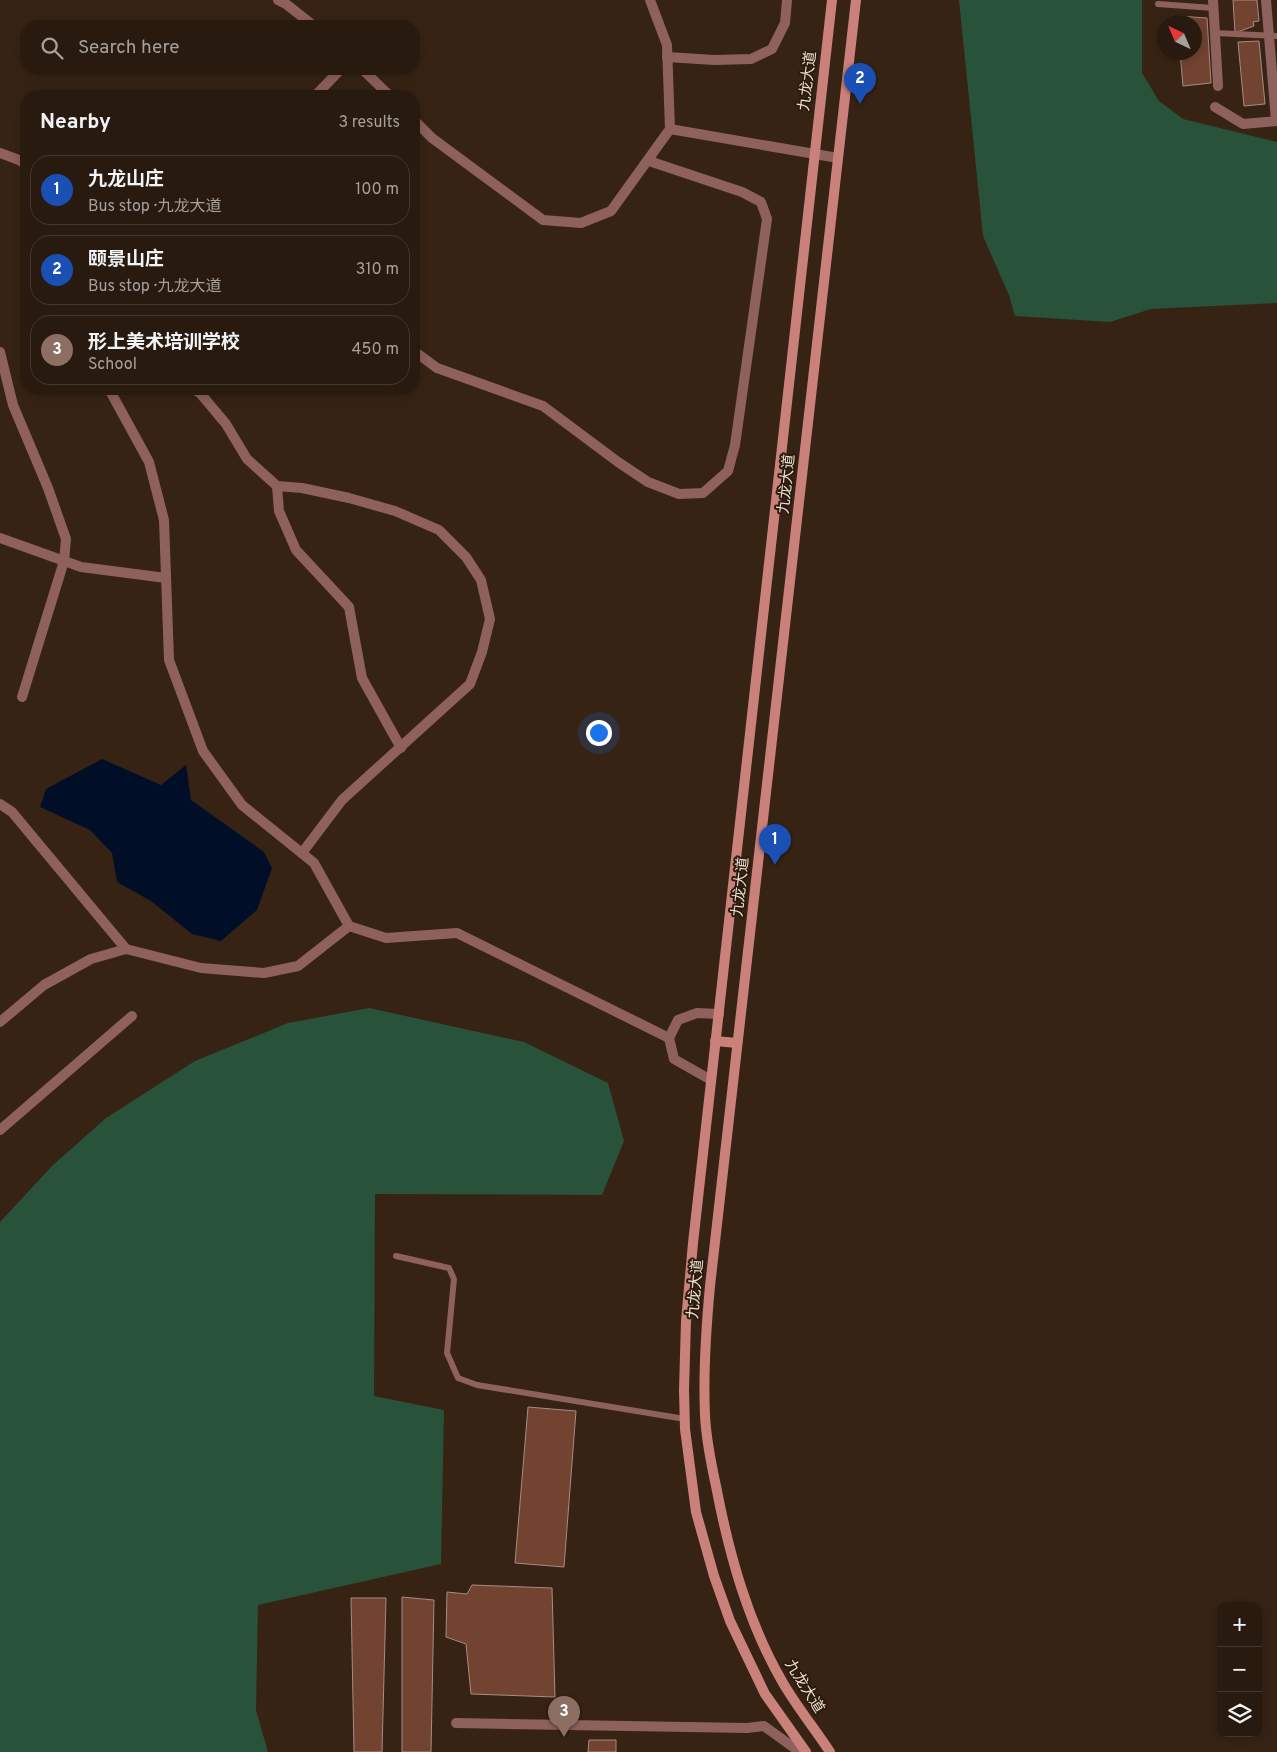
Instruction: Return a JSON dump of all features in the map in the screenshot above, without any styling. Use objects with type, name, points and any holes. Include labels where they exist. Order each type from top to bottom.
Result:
[{"type":"main road","name":"九龙大道","points":[[806,1752],[765,1694],[734,1629],[724,1603],[696,1512],[685,1419],[684,1390],[686,1321],[718,1014],[832,0]]},
{"type":"main road","name":"九龙大道","points":[[825,1750],[783,1683],[752,1618],[732,1560],[724,1530],[708,1448],[705,1416],[706,1332],[737,1043],[856,0]]},
{"type":"main road","points":[[716,1041],[737,1043]]},
{"type":"street","points":[[278,0],[306,20]]},
{"type":"street","points":[[420,126],[432,138],[543,220],[581,223],[611,212],[670,129],[667,45],[650,0]]},
{"type":"street","points":[[667,57],[714,60],[751,59],[772,49],[785,23],[787,0]]},
{"type":"street","points":[[1215,107],[1243,124],[1276,121],[1273,36],[1266,0]]},
{"type":"street","points":[[1213,4],[1218,86]]},
{"type":"street","points":[[321,90],[335,75]]},
{"type":"street","points":[[368,75],[384,90]]},
{"type":"street","points":[[670,129],[838,158]]},
{"type":"street","points":[[0,153],[20,161]]},
{"type":"street","points":[[420,355],[437,368],[543,406],[648,482],[678,494],[703,493],[728,471],[735,445],[767,219],[762,202],[742,192],[649,160]]},
{"type":"street","points":[[0,352],[13,405],[48,488],[66,539],[64,561],[22,697]]},
{"type":"street","points":[[112,395],[149,462],[164,520],[169,660],[203,751],[242,805],[314,863],[349,926],[386,938],[457,933],[669,1038]]},
{"type":"street","points":[[202,395],[226,424],[247,459],[278,486],[302,488],[349,498],[395,511],[439,530],[466,557],[480,580],[490,620],[482,652],[470,684],[342,800],[302,854]]},
{"type":"street","points":[[278,486],[280,511],[296,550],[349,607],[362,678],[401,748]]},
{"type":"street","points":[[0,538],[81,567],[166,578]]},
{"type":"street","points":[[0,804],[12,812],[126,948]]},
{"type":"street","points":[[0,1022],[44,985],[91,959],[126,948],[201,968],[264,973],[298,966],[349,926]]},
{"type":"street","points":[[711,1080],[674,1059],[669,1038],[678,1020],[697,1012],[718,1014]]},
{"type":"street","points":[[0,1130],[132,1016]]},
{"type":"street","points":[[456,1723],[746,1728],[764,1726],[800,1752]]},
{"type":"lane","points":[[1158,4],[1213,4]]},
{"type":"lane","points":[[1215,33],[1273,36]]},
{"type":"lane","points":[[396,1256],[449,1268],[454,1279],[447,1353],[458,1378],[477,1385],[685,1419]]},
{"type":"green space","points":[[959,0],[1142,0],[1142,73],[1159,101],[1183,119],[1277,142],[1277,303],[1151,309],[1110,322],[1015,316],[1009,295],[983,236]]},
{"type":"green space","points":[[369,1008],[524,1042],[608,1083],[624,1141],[602,1195],[375,1194],[374,1396],[444,1410],[441,1564],[258,1605],[256,1710],[268,1752],[0,1752],[0,1222],[52,1166],[106,1118],[195,1061],[288,1023]]},
{"type":"water","points":[[102,759],[161,785],[186,765],[191,800],[264,852],[272,868],[257,910],[221,941],[192,934],[151,901],[117,882],[112,853],[90,830],[40,807],[46,789]]},
{"type":"building","points":[[1233,0],[1257,0],[1259,21],[1253,22],[1254,26],[1235,33]]},
{"type":"building","points":[[1202,18],[1207,18],[1211,83],[1183,86],[1181,60],[1202,60]]},
{"type":"building","points":[[1259,41],[1265,104],[1244,106],[1238,42]]},
{"type":"building","points":[[528,1407],[576,1411],[564,1567],[515,1563]]},
{"type":"building","points":[[472,1585],[552,1588],[555,1697],[471,1694],[466,1644],[446,1637],[447,1592],[467,1594]]},
{"type":"building","points":[[402,1597],[434,1600],[431,1752],[402,1752]]},
{"type":"building","points":[[351,1598],[386,1598],[382,1752],[354,1752]]},
{"type":"building","points":[[589,1740],[616,1740],[616,1752],[588,1752]]},
{"type":"place","name":"颐景山庄","points":[[860,104]]},
{"type":"place","name":"九龙山庄","points":[[775,865]]},
{"type":"place","name":"形上美术培训学校","points":[[564,1737]]}]
